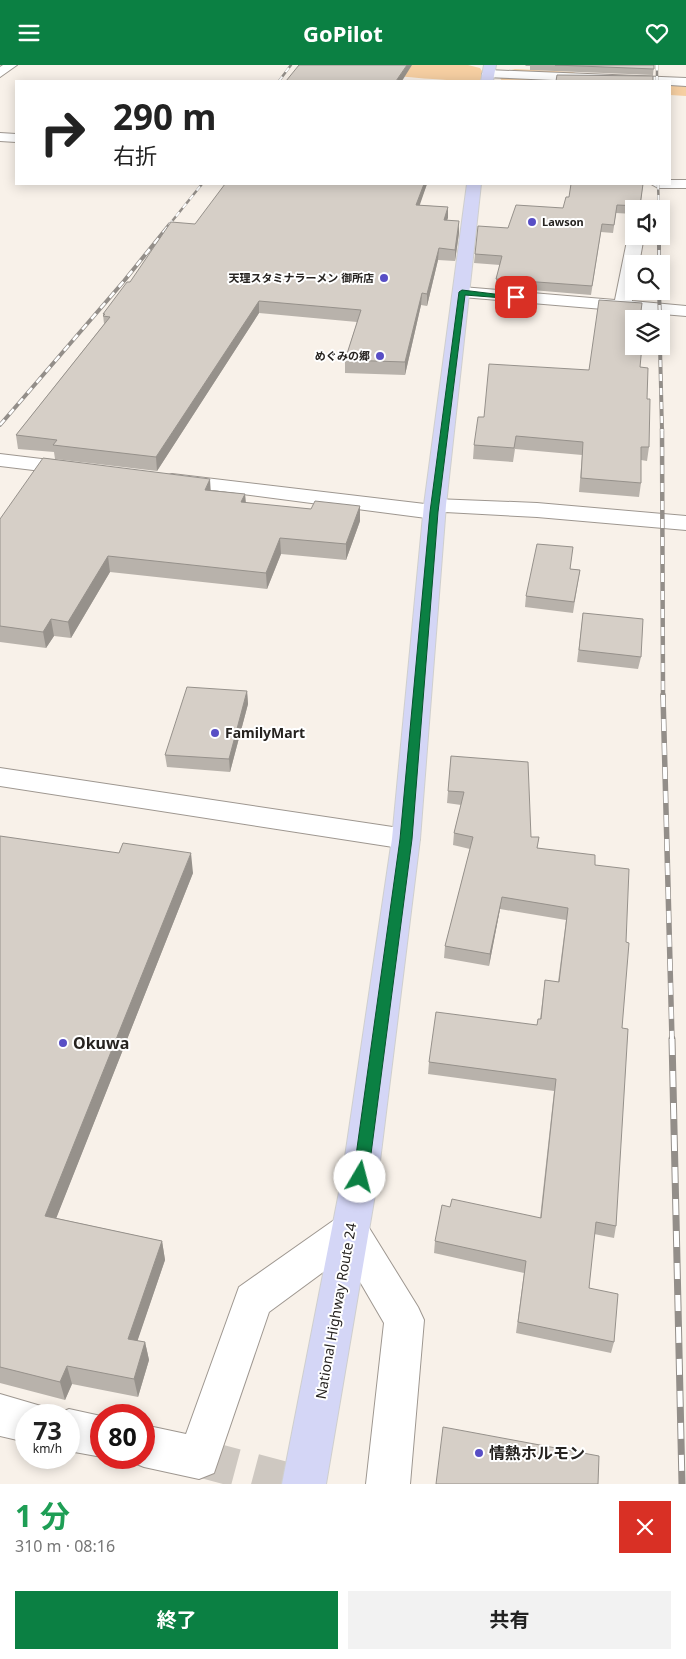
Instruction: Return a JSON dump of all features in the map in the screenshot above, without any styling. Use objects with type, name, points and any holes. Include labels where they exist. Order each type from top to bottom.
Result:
[{"type":"highway","name":"National Highway Route 24","points":[[304,1484],[360,1177],[406,839],[434,509],[474,185]]},
{"type":"street","points":[[0,73],[12,65]]},
{"type":"street","points":[[604,79],[607,65]]},
{"type":"street","points":[[488,73],[631,80]]},
{"type":"street","points":[[671,81],[686,82]]},
{"type":"street","points":[[0,137],[15,138]]},
{"type":"street","points":[[671,184],[686,184]]},
{"type":"street","points":[[622,307],[634,245]]},
{"type":"street","points":[[462,292],[686,311]]},
{"type":"street","points":[[0,460],[99,471]]},
{"type":"street","points":[[148,477],[434,509],[537,510],[686,523]]},
{"type":"street","points":[[0,777],[406,839]]},
{"type":"street","points":[[155,1448],[199,1458],[253,1300],[350,1230],[404,1321],[388,1484]]},
{"type":"street","points":[[0,1415],[15,1418]]},
{"type":"building","points":[[299,65],[407,65],[397,80],[287,80]]},
{"type":"building","points":[[555,65],[654,65],[654,69]]},
{"type":"building","points":[[557,75],[653,76],[653,80],[556,80]]},
{"type":"building","points":[[224,185],[424,185],[416,205],[448,207],[444,220],[459,221],[455,250],[439,248],[427,294],[422,293],[405,362],[345,360],[361,310],[259,301],[156,457],[53,445],[57,440],[16,435],[110,317],[103,316],[105,314],[103,314],[127,282],[130,282],[171,222],[195,224]]},
{"type":"building","points":[[571,185],[643,185],[641,200],[625,200],[625,205],[617,205],[614,225],[602,224],[592,286],[496,279],[502,256],[475,254],[478,226],[508,228],[516,205],[563,208],[566,197],[569,197]]},
{"type":"building","points":[[599,300],[642,303],[641,310],[625,310],[625,355],[641,355],[640,367],[648,368],[647,399],[650,399],[649,447],[641,447],[641,483],[581,478],[583,442],[516,436],[514,448],[474,445],[478,417],[484,417],[489,364],[589,370]]},
{"type":"building","points":[[43,458],[210,479],[205,490],[245,494],[241,502],[311,509],[315,501],[360,506],[346,544],[280,538],[266,573],[108,556],[68,622],[51,619],[43,632],[0,626],[0,519]]},
{"type":"building","points":[[537,544],[573,547],[570,569],[580,570],[574,602],[526,596]]},
{"type":"building","points":[[583,613],[643,619],[641,657],[579,650]]},
{"type":"building","points":[[187,687],[247,691],[229,759],[165,755]]},
{"type":"building","points":[[451,756],[528,762],[531,837],[539,837],[537,848],[595,855],[595,865],[629,869],[626,942],[629,943],[622,1028],[628,1029],[616,1226],[596,1222],[589,1288],[618,1294],[614,1342],[518,1322],[526,1261],[435,1241],[442,1205],[450,1207],[452,1199],[541,1218],[556,1079],[429,1062],[436,1012],[537,1025],[538,1019],[541,1019],[545,980],[559,982],[568,908],[502,897],[490,954],[445,946],[473,837],[454,833],[464,792],[448,791]]},
{"type":"building","name":"Okuwa","points":[[0,836],[119,853],[123,843],[191,853],[45,1216],[162,1241],[128,1339],[145,1342],[134,1379],[67,1366],[60,1382],[0,1367]]},
{"type":"building","name":"情熱ホルモン","points":[[443,1427],[599,1456],[598,1484],[436,1484]]},
{"type":"waterway","points":[[325,65],[373,66],[469,74]]},
{"type":"waterway","points":[[515,78],[553,80]]},
{"type":"waterway","points":[[671,86],[686,87]]},
{"type":"tunnel","points":[[199,1458],[297,1484]]},
{"type":"railway","points":[[280,80],[291,65]]},
{"type":"railway","points":[[657,65],[657,80]]},
{"type":"railway","points":[[169,225],[201,185]]},
{"type":"railway","points":[[658,185],[659,200]]},
{"type":"railway","points":[[0,425],[124,281],[170,224]]},
{"type":"railway","points":[[659,245],[659,255]]},
{"type":"railway","points":[[659,300],[660,310]]},
{"type":"railway","points":[[660,355],[662,431]]},
{"type":"railway","points":[[662,429],[663,697]]},
{"type":"railway","points":[[663,695],[672,1040]]},
{"type":"railway","points":[[672,1039],[682,1484]]},
{"type":"place","name":"Lawson","points":[[532,222]]},
{"type":"place","name":"天理スタミナラーメン 御所店","points":[[384,278]]},
{"type":"place","name":"めぐみの郷","points":[[380,356]]},
{"type":"place","name":"FamilyMart","points":[[215,733]]},
{"type":"place","name":"Okuwa","points":[[63,1043]]},
{"type":"place","name":"情熱ホルモン","points":[[479,1453]]},
{"type":"route","points":[[360,1177],[406,839],[434,512],[462,292],[516,297]]}]
